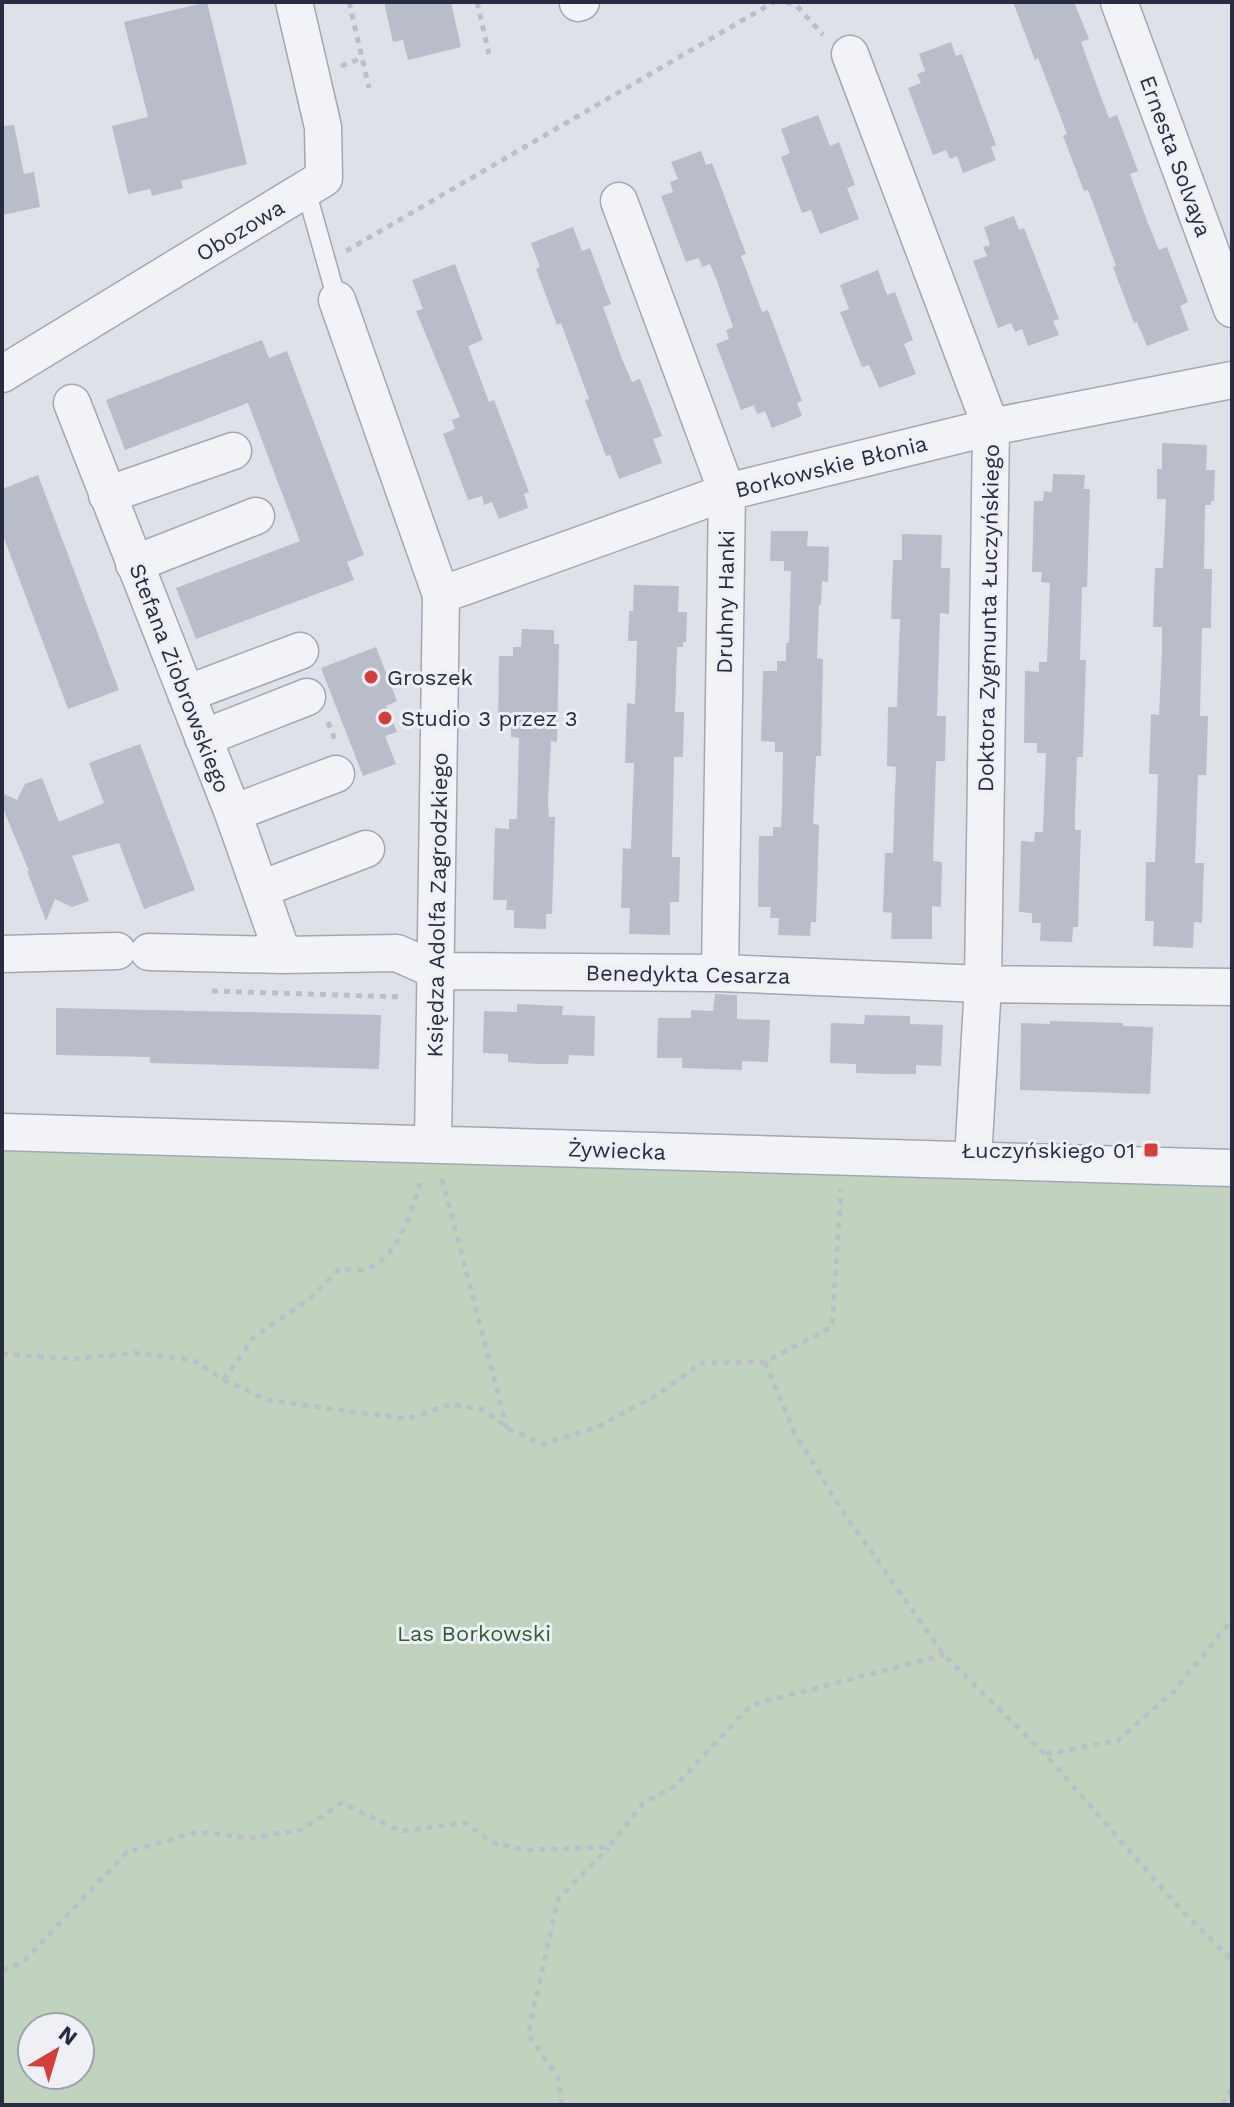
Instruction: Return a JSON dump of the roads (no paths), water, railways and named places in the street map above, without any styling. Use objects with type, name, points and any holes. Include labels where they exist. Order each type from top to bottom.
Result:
[{"type":"street","name":"Obozowa","points":[[2,374],[324,178],[323,127],[294,2]]},
{"type":"street","name":"Ernesta Solvaya","points":[[1119,2],[1232,309]]},
{"type":"street","name":"Doktora Zygmunta Łuczyńskiego","points":[[850,54],[991,427],[983,984],[973,1160]]},
{"type":"street","name":"Druhny Hanki","points":[[619,201],[727,492],[720,973]]},
{"type":"street","name":"Księdza Adolfa Zagrodzkiego","points":[[337,300],[441,595],[426,984],[433,1143]]},
{"type":"street","name":"Borkowskie Błonia","points":[[441,595],[727,492],[991,427],[1232,380]]},
{"type":"street","name":"Stefana Ziobrowskiego","points":[[72,403],[233,813],[283,955]]},
{"type":"street","points":[[107,495],[233,451]]},
{"type":"street","points":[[134,564],[256,516]]},
{"type":"street","points":[[186,694],[300,651]]},
{"type":"street","points":[[203,738],[307,697]]},
{"type":"street","points":[[233,813],[336,774]]},
{"type":"street","points":[[261,889],[366,849]]},
{"type":"street","name":"Benedykta Cesarza","points":[[2,954],[133,951],[283,955],[397,953],[426,984],[720,973],[983,984],[1232,987]]},
{"type":"street","name":"Żywiecka","points":[[2,1132],[1232,1168]]},
{"type":"lane","points":[[306,190],[337,300]]},
{"type":"place","name":"Groszek","points":[[371,677]]},
{"type":"place","name":"Studio 3 przez 3","points":[[385,718]]},
{"type":"place","name":"Łuczyńskiego 01","points":[[1151,1150]]},
{"type":"park label","name":"Las Borkowski","points":[[474,1633]]}]
